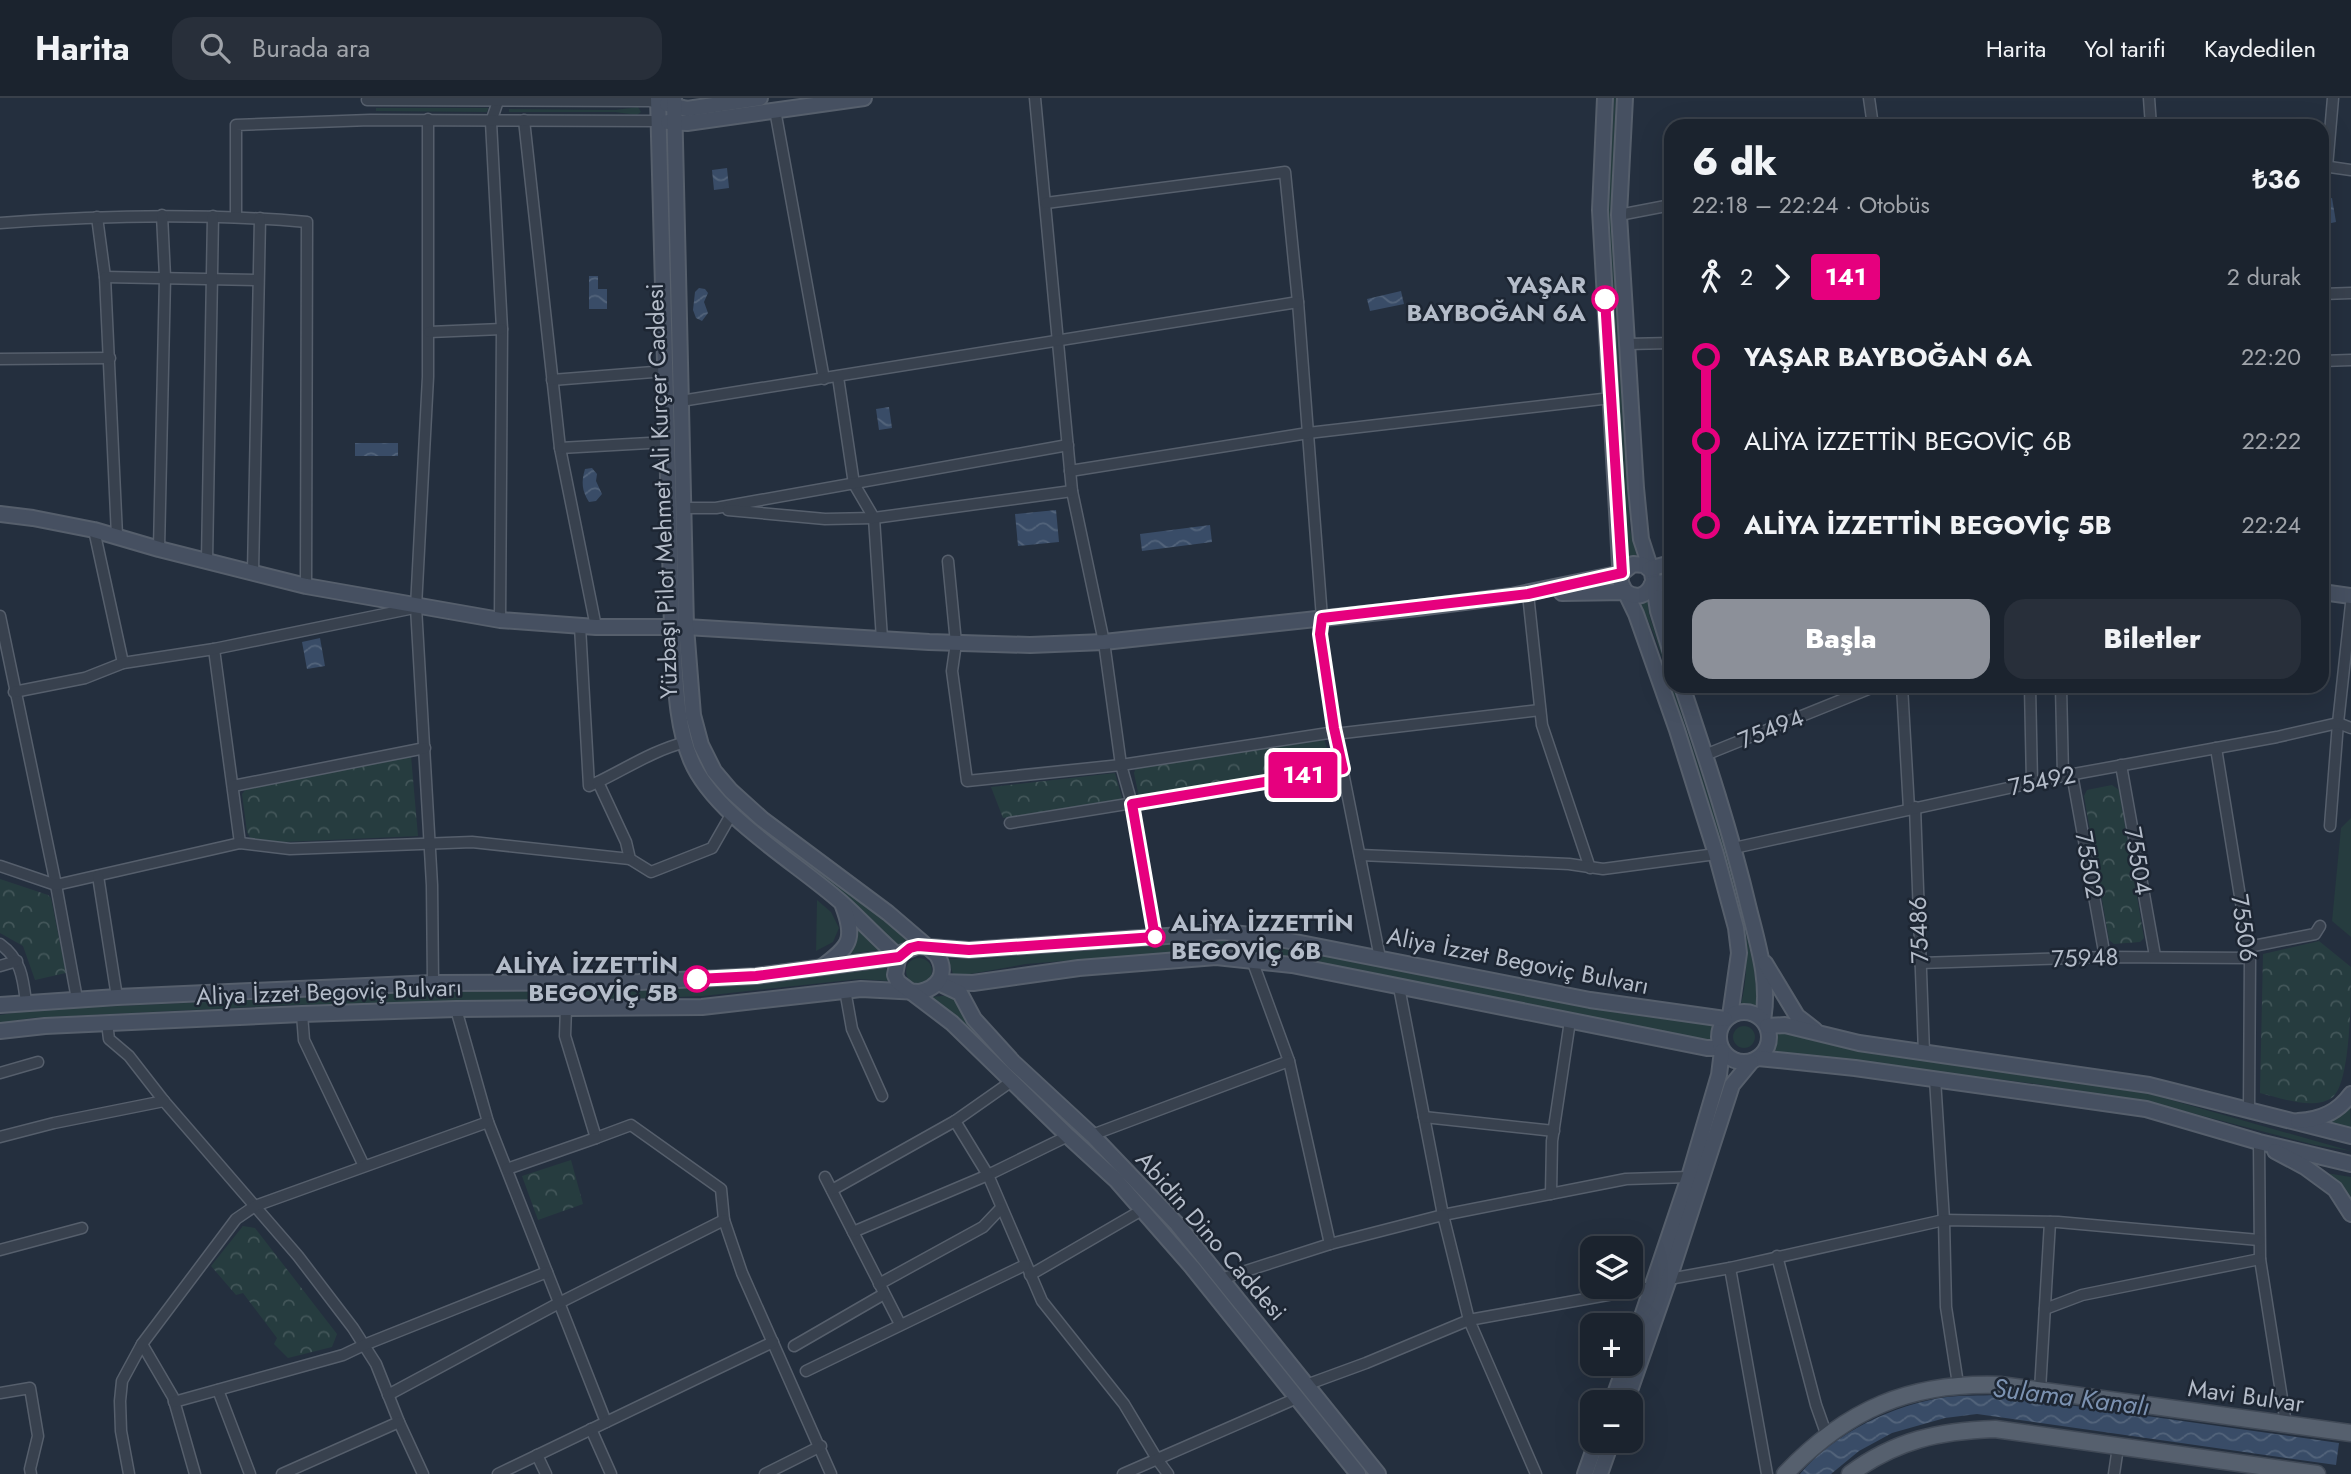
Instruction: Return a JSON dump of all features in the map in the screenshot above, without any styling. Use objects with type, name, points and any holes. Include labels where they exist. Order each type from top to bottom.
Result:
[{"type":"main road","points":[[659,100],[674,102],[687,109],[760,98]]},
{"type":"main road","points":[[659,121],[687,123],[864,98]]},
{"type":"main road","points":[[1605,98],[1600,210],[1621,583],[1639,621],[1716,854],[1739,953],[1728,1018],[1720,1029],[1719,1075],[1689,1177],[1643,1314]]},
{"type":"main road","points":[[1625,98],[1619,215],[1636,488],[1641,539],[1652,573],[1652,584],[1664,628]]},
{"type":"main road","name":"Yüzbaşı Pilot Mehmet Ali Kurçer Caddesi","points":[[659,100],[667,442],[679,627],[693,715],[701,745],[714,771],[731,791],[762,819],[888,913],[926,947]]},
{"type":"main road","name":"Yüzbaşı Pilot Mehmet Ali Kurçer Caddesi","points":[[674,102],[683,508],[679,627],[680,714],[690,759],[702,781],[732,813],[841,902],[899,957]]},
{"type":"main road","points":[[0,514],[94,530],[159,550],[306,586],[500,621],[596,627],[679,627],[956,643],[1030,645],[1104,642],[1528,594],[1626,592],[1640,596],[1646,593],[1652,584],[1664,582]]},
{"type":"main road","points":[[1528,594],[1622,573],[1633,564],[1649,569],[1664,565]]},
{"type":"main road","points":[[2329,593],[2351,596]]},
{"type":"main road","points":[[1630,1390],[1670,1279],[1732,1085],[1768,1046],[1770,1038],[1765,1023],[1766,999],[1760,953],[1734,848],[1684,693]]},
{"type":"main road","points":[[820,967],[839,954],[849,942],[850,925],[841,902]]},
{"type":"main road","name":"Aliya İzzet Begoviç Bulvarı","points":[[926,947],[981,949],[1223,932],[1270,937],[1590,1000],[1728,1018]]},
{"type":"main road","points":[[926,947],[937,955],[941,962],[942,976],[939,982],[928,990],[911,992],[898,982],[895,966],[899,957],[910,948],[926,947]]},
{"type":"main road","points":[[1760,953],[1797,1016],[1818,1033]]},
{"type":"main road","name":"Aliya İzzet Begoviç Bulvarı","points":[[0,1005],[433,983],[639,982],[756,976],[899,957]]},
{"type":"main road","name":"Aliya İzzet Begoviç Bulvarı","points":[[939,982],[973,983],[1079,968],[1216,957],[1252,960],[1292,965],[1721,1049]]},
{"type":"main road","name":"Abidin Dino Caddesi","points":[[939,982],[960,993],[974,1019],[1013,1062],[1091,1135],[1177,1224],[1378,1474]]},
{"type":"main road","name":"Aliya İzzet Begoviç Bulvarı","points":[[0,1031],[302,1014],[456,1009],[702,1007],[845,990],[888,989],[911,992]]},
{"type":"main road","name":"Abidin Dino Caddesi","points":[[911,992],[953,1023],[1116,1180],[1192,1266],[1358,1474]]},
{"type":"main road","points":[[1728,1018],[1744,1012],[1753,1013],[1765,1023],[1785,1025],[1859,1043],[2149,1085],[2286,1122],[2351,1136]]},
{"type":"main road","points":[[1721,1049],[1738,1062],[1755,1060],[1856,1068],[2146,1109],[2259,1142],[2351,1164]]},
{"type":"main road","points":[[2286,1122],[2323,1117],[2343,1105],[2351,1094]]},
{"type":"main road","points":[[2259,1142],[2305,1167],[2335,1189],[2351,1214]]},
{"type":"main road","name":"Mavi Bulvar","points":[[1785,1474],[1827,1436],[1866,1410],[1911,1393],[1958,1384],[2000,1385],[2350,1433]]},
{"type":"main road","points":[[1850,1474],[1894,1448],[1930,1435],[1958,1430],[1995,1429],[2317,1474]]},
{"type":"main road","points":[[1585,1474],[1592,1453]]},
{"type":"main road","points":[[1600,1474],[1607,1453]]},
{"type":"street","points":[[1035,98],[1072,491],[1104,642],[1121,765],[1132,804],[1155,937]]},
{"type":"street","points":[[1869,98],[1872,119]]},
{"type":"street","points":[[2149,98],[2150,119]]},
{"type":"street","points":[[2329,132],[2333,98]]},
{"type":"street","points":[[370,120],[367,99],[659,100]]},
{"type":"street","points":[[499,99],[492,119],[502,329],[500,621]]},
{"type":"street","points":[[775,110],[824,379]]},
{"type":"street","points":[[236,216],[236,125],[370,120],[659,121]]},
{"type":"street","points":[[428,120],[429,332],[416,607],[430,843],[433,983]]},
{"type":"street","points":[[524,120],[560,448],[596,627]]},
{"type":"street","points":[[2329,167],[2351,170]]},
{"type":"street","points":[[1046,203],[1285,172],[1308,433],[1322,618],[1320,634],[1335,732],[1380,958]]},
{"type":"street","points":[[1619,215],[1664,206]]},
{"type":"street","points":[[159,550],[165,277],[162,215]]},
{"type":"street","points":[[0,223],[97,216],[162,215],[236,216],[306,222],[306,586]]},
{"type":"street","points":[[97,216],[105,277],[117,536]]},
{"type":"street","points":[[207,561],[213,216]]},
{"type":"street","points":[[253,573],[260,218]]},
{"type":"street","points":[[105,277],[258,280]]},
{"type":"street","points":[[2329,293],[2351,293]]},
{"type":"street","points":[[681,401],[1298,302]]},
{"type":"street","points":[[429,332],[502,329]]},
{"type":"street","points":[[1627,344],[1664,343]]},
{"type":"street","points":[[0,359],[110,358]]},
{"type":"street","points":[[2329,361],[2351,360]]},
{"type":"street","points":[[552,380],[666,371]]},
{"type":"street","points":[[838,377],[854,484],[874,519],[882,639]]},
{"type":"street","points":[[1070,471],[1308,433],[1611,398]]},
{"type":"street","points":[[560,448],[667,442]]},
{"type":"street","points":[[716,509],[1068,446]]},
{"type":"street","points":[[683,508],[825,519],[874,519],[1072,491]]},
{"type":"street","points":[[94,530],[123,663]]},
{"type":"street","points":[[947,561],[956,643],[952,671],[967,781],[1121,765],[1335,732],[1540,710]]},
{"type":"street","points":[[1528,594],[1542,725],[1590,868]]},
{"type":"street","points":[[2330,826],[2351,604]]},
{"type":"street","points":[[14,692],[85,678],[123,663],[214,649],[416,607]]},
{"type":"street","points":[[0,615],[4,658],[14,692],[56,885],[77,999]]},
{"type":"street","points":[[580,626],[589,786],[661,749],[686,742]]},
{"type":"street","points":[[214,649],[240,843]]},
{"type":"street","name":"75494","points":[[1705,755],[1859,693]]},
{"type":"street","name":"75486","points":[[1903,693],[1912,808],[1924,1053]]},
{"type":"street","points":[[2030,693],[2032,783]]},
{"type":"street","name":"75502","points":[[2062,693],[2068,775],[2105,957]]},
{"type":"street","points":[[2338,723],[2351,728]]},
{"type":"street","name":"75492","points":[[1734,848],[2068,775],[2338,723]]},
{"type":"street","points":[[233,786],[425,748]]},
{"type":"street","name":"75506","points":[[2217,748],[2249,952],[2249,1110]]},
{"type":"street","name":"75504","points":[[2121,765],[2155,956]]},
{"type":"street","points":[[1010,823],[1343,769]]},
{"type":"street","points":[[598,782],[626,842],[630,859]]},
{"type":"street","points":[[0,866],[56,885],[240,843],[290,849],[472,842],[630,859],[651,872],[712,848],[732,813]]},
{"type":"street","points":[[1360,855],[1569,864],[1603,869],[1716,854]]},
{"type":"street","points":[[98,876],[117,997]]},
{"type":"street","name":"75948","points":[[1920,963],[2249,952],[2315,934],[2320,926]]},
{"type":"street","points":[[0,944],[10,951],[17,961],[23,975],[26,1002]]},
{"type":"street","points":[[1252,960],[1289,1061],[1330,1244]]},
{"type":"street","points":[[0,967],[17,961]]},
{"type":"street","points":[[1399,987],[1443,1215],[1469,1320],[1536,1474]]},
{"type":"street","points":[[845,990],[852,1030],[882,1096]]},
{"type":"street","points":[[566,1008],[565,1036],[596,1138]]},
{"type":"street","points":[[456,1009],[488,1122],[606,1422]]},
{"type":"street","points":[[302,1014],[304,1040],[365,1166]]},
{"type":"street","points":[[1551,1194],[1554,1131],[1570,1021]]},
{"type":"street","points":[[107,1023],[109,1039],[129,1056],[164,1101],[298,1256],[364,1345],[376,1364],[421,1474]]},
{"type":"street","points":[[1091,1135],[1289,1061]]},
{"type":"street","points":[[0,1073],[38,1062]]},
{"type":"street","points":[[1935,1079],[1944,1220],[1946,1307],[1958,1384]]},
{"type":"street","points":[[832,1190],[955,1121],[1012,1081]]},
{"type":"street","points":[[0,1137],[164,1101]]},
{"type":"street","points":[[1424,1117],[1554,1131]]},
{"type":"street","points":[[955,1121],[988,1175],[1042,1301],[1124,1404],[1168,1474]]},
{"type":"street","points":[[129,1474],[121,1431],[122,1381],[142,1343],[236,1219],[255,1206],[488,1122]]},
{"type":"street","points":[[507,1169],[631,1125],[721,1189],[724,1220],[742,1273],[821,1446],[831,1474]]},
{"type":"street","points":[[853,1231],[988,1175],[1068,1136]]},
{"type":"street","points":[[2259,1142],[2260,1259],[2286,1424]]},
{"type":"street","points":[[825,1177],[900,1324]]},
{"type":"street","points":[[1221,1279],[1330,1244],[1443,1215],[1626,1179],[1689,1177]]},
{"type":"street","points":[[794,1346],[983,1227],[1001,1208]]},
{"type":"street","points":[[806,1371],[900,1324],[1027,1270],[1142,1210]]},
{"type":"street","points":[[388,1395],[559,1303],[724,1220]]},
{"type":"street","points":[[1670,1279],[1944,1220],[2050,1222],[2259,1240]]},
{"type":"street","points":[[2040,1390],[2050,1222]]},
{"type":"street","points":[[0,1250],[82,1228]]},
{"type":"street","points":[[1777,1256],[1816,1405],[1827,1436]]},
{"type":"street","points":[[2045,1309],[2082,1295],[2260,1259]]},
{"type":"street","points":[[1730,1268],[1768,1474]]},
{"type":"street","points":[[174,1402],[343,1355],[547,1272]]},
{"type":"street","points":[[1306,1385],[1469,1320],[1652,1287]]},
{"type":"street","points":[[498,1474],[773,1342]]},
{"type":"street","points":[[142,1343],[174,1402],[195,1474]]},
{"type":"street","points":[[0,1393],[30,1388],[38,1436],[31,1474]]},
{"type":"street","points":[[218,1390],[250,1474]]},
{"type":"street","points":[[1123,1474],[1297,1398]]},
{"type":"street","points":[[282,1474],[399,1422]]},
{"type":"street","points":[[591,1429],[611,1474]]},
{"type":"street","points":[[765,1474],[821,1446]]},
{"type":"street","points":[[2114,1474],[2118,1447]]},
{"type":"street","points":[[537,1455],[546,1474]]},
{"type":"green space","points":[[1614,98],[1612,216],[1630,529],[1637,557],[1628,558],[1608,216]]},
{"type":"green space","points":[[638,107],[641,112],[637,115],[615,112],[509,112],[509,109],[615,110]]},
{"type":"green space","points":[[376,108],[488,109],[487,112],[376,111]]},
{"type":"green space","points":[[666,169],[668,173],[680,615],[677,615]]},
{"type":"green space","points":[[1648,599],[1649,614],[1664,663],[1646,616],[1638,601]]},
{"type":"green space","points":[[681,647],[687,709],[724,792],[773,836],[888,922],[910,942],[893,947],[862,912],[742,815],[704,773],[689,738],[683,700],[679,650]]},
{"type":"green space","points":[[1673,693],[1725,847],[1754,967],[1758,1010],[1740,1008],[1746,965],[1739,912],[1717,832]]},
{"type":"green space","points":[[1324,739],[1332,765],[1139,797],[1134,773],[1136,768]]},
{"type":"green space","points":[[411,756],[418,836],[261,843],[252,841],[247,832],[242,794],[247,788]]},
{"type":"green space","points":[[1115,773],[1122,798],[1120,801],[1003,818],[991,787]]},
{"type":"green space","points":[[2112,785],[2119,790],[2144,938],[2140,942],[2114,944],[2109,940],[2084,796],[2087,790]]},
{"type":"green space","points":[[2351,818],[2351,937],[2332,921],[2341,828]]},
{"type":"green space","points":[[0,879],[51,898],[66,973],[35,980],[23,946],[0,933]]},
{"type":"green space","points":[[817,900],[831,912],[839,928],[833,942],[816,951]]},
{"type":"green space","points":[[856,925],[878,950],[848,954],[855,940]]},
{"type":"green space","points":[[1215,940],[1341,958],[1590,1008],[1716,1024],[1715,1042],[1271,954],[1217,949],[1026,964],[954,977],[948,959],[981,959]]},
{"type":"green space","points":[[2319,941],[2351,967],[2349,1036],[2339,1088],[2333,1097],[2317,1103],[2297,1102],[2260,1093],[2263,954]]},
{"type":"green space","points":[[919,958],[928,962],[932,971],[928,980],[919,984],[910,980],[906,971],[910,962]]},
{"type":"green space","points":[[886,968],[889,981],[859,979],[703,996],[292,1005],[32,1018],[0,1023],[0,1015],[31,1010],[430,992],[653,990],[753,983]]},
{"type":"green space","points":[[950,995],[979,1034],[1008,1066],[1117,1170],[1182,1240],[1370,1474],[1366,1474],[1151,1209],[977,1036],[931,997]]},
{"type":"green space","points":[[1740,1026],[1748,1026],[1755,1033],[1755,1041],[1748,1048],[1740,1048],[1733,1041],[1733,1033]]},
{"type":"green space","points":[[1774,1031],[1867,1053],[2150,1094],[2351,1151],[2315,1145],[2149,1102],[2036,1084],[1770,1051]]},
{"type":"green space","points":[[2350,1104],[2351,1128],[2324,1120]]},
{"type":"green space","points":[[571,1160],[583,1204],[538,1220],[522,1176]]},
{"type":"green space","points":[[2326,1173],[2351,1177],[2351,1206]]},
{"type":"green space","points":[[243,1226],[255,1228],[337,1334],[332,1347],[288,1358],[274,1344],[277,1338],[243,1293],[236,1295],[211,1266]]},
{"type":"water","points":[[727,168],[729,188],[714,190],[712,170]]},
{"type":"water","points":[[2332,198],[2336,222],[2329,224],[2329,199]]},
{"type":"water","points":[[589,276],[598,276],[598,289],[607,289],[607,309],[589,309]]},
{"type":"water","points":[[699,288],[708,293],[704,302],[708,313],[702,321],[696,318],[693,310],[695,292]]},
{"type":"water","points":[[1401,291],[1404,304],[1370,311],[1367,299]]},
{"type":"water","points":[[889,407],[892,428],[879,430],[876,409]]},
{"type":"water","points":[[355,443],[398,443],[398,456],[355,456]]},
{"type":"water","points":[[592,468],[597,474],[596,481],[602,494],[596,501],[589,502],[583,478],[585,469]]},
{"type":"water","points":[[1056,510],[1059,542],[1018,546],[1015,514]]},
{"type":"water","points":[[1210,525],[1212,542],[1142,551],[1140,534]]},
{"type":"water","points":[[320,638],[325,666],[307,669],[302,642]]},
{"type":"water","points":[[1996,1395],[2339,1443],[2336,1465],[1977,1414],[1945,1418],[1892,1433],[1859,1451],[1831,1474],[1800,1474],[1814,1459],[1847,1433],[1886,1414],[1906,1406],[1947,1397]]},
{"type":"bus line","name":"141","points":[[697,979],[756,976],[899,957],[903,952],[918,946],[969,950],[1155,937],[1132,804],[1343,769],[1320,634],[1322,618],[1528,594],[1622,573],[1605,299]]},
{"type":"place","name":"YAŞAR BAYBOĞAN 6A","points":[[1605,299]]},
{"type":"place","name":"ALİYA İZZETTİN BEGOVİÇ 6B","points":[[1155,937]]},
{"type":"place","name":"ALİYA İZZETTİN BEGOVİÇ 5B","points":[[697,979]]},
{"type":"water label","name":"Sulama Kanalı","points":[[2071,1397]]}]
